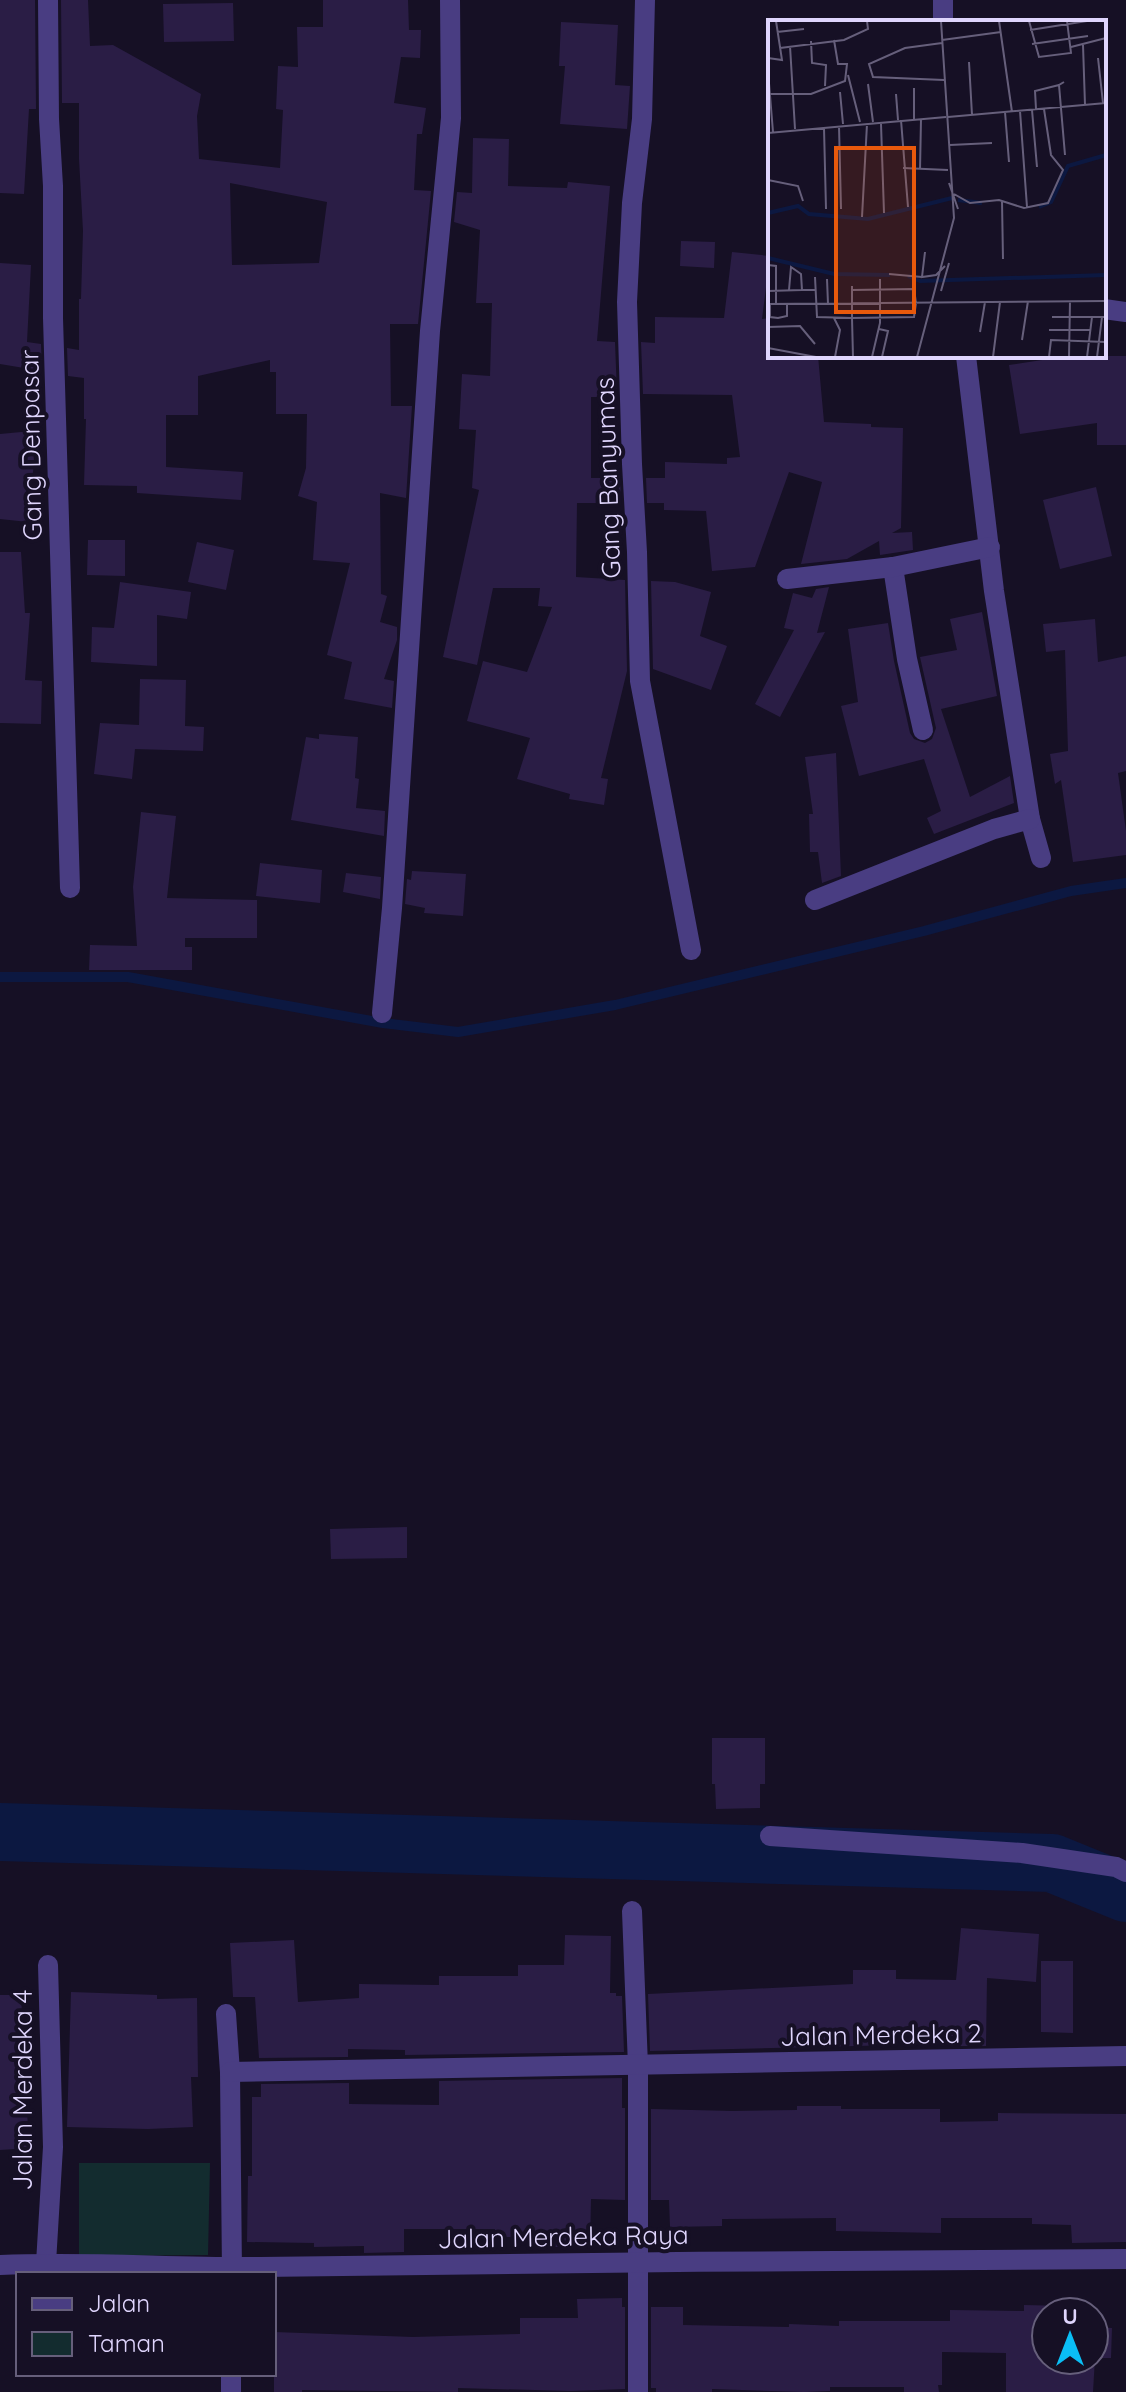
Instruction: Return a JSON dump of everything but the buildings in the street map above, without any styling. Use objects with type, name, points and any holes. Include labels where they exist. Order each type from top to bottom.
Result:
[{"type":"street","name":"Gang Denpasar","points":[[48,0],[53,318],[70,888]]},
{"type":"street","points":[[382,1013],[392,908],[430,331],[451,118],[450,0]]},
{"type":"street","name":"Gang Banyumas","points":[[645,0],[642,119],[632,203],[627,302],[640,681],[691,950]]},
{"type":"street","points":[[1106,309],[1126,312]]},
{"type":"street","points":[[966,358],[994,591],[1030,819],[1041,858]]},
{"type":"street","points":[[787,579],[893,567],[990,547]]},
{"type":"street","points":[[893,567],[907,659],[923,730]]},
{"type":"street","points":[[815,900],[994,829],[1030,819]]},
{"type":"street","points":[[770,1836],[1022,1853],[1116,1867],[1126,1872]]},
{"type":"street","points":[[632,1911],[638,2066],[638,2392]]},
{"type":"street","name":"Jalan Merdeka 4","points":[[46,2263],[53,2147],[48,1965]]},
{"type":"street","points":[[226,2014],[230,2072],[232,2271]]},
{"type":"street","name":"Jalan Merdeka 2","points":[[230,2072],[1126,2056]]},
{"type":"street","name":"Jalan Merdeka Raya","points":[[0,2265],[46,2263],[232,2271],[639,2261],[1126,2259]]},
{"type":"green space","points":[[79,2163],[210,2163],[208,2255],[79,2256]]},
{"type":"waterway","points":[[0,977],[128,977],[383,1023],[458,1032],[615,1005],[924,931],[1071,891],[1126,883]]},
{"type":"waterway","points":[[0,1832],[1052,1863],[1126,1893]]}]
